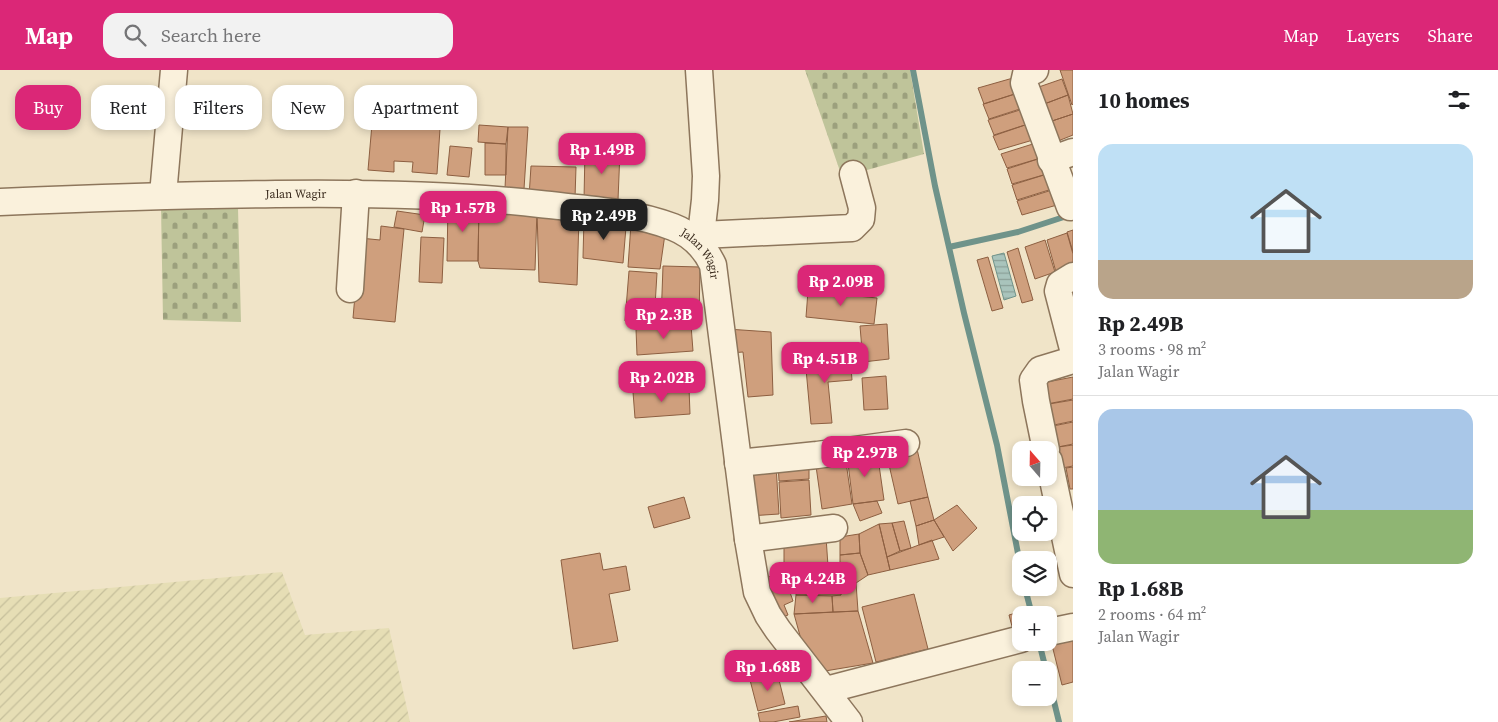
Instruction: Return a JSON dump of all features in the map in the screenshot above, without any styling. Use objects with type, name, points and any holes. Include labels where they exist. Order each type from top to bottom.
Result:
[{"type":"street","points":[[163,195],[174,70]]},
{"type":"street","points":[[699,70],[706,176],[700,240],[852,228],[861,219],[862,208],[853,174]]},
{"type":"street","points":[[1035,70],[1026,74],[1024,83],[1062,156],[1070,207]]},
{"type":"street","points":[[350,289],[356,193]]},
{"type":"street","name":"Jalan Wagir","points":[[0,202],[163,195],[356,193],[501,200],[626,214],[674,227],[700,240],[712,265],[748,539],[758,592],[768,615],[778,630],[849,722]]},
{"type":"street","points":[[1073,276],[1060,284],[1058,291],[1073,348]]},
{"type":"street","points":[[1044,441],[1033,380],[1040,370],[1073,360]]},
{"type":"street","points":[[738,463],[906,443]]},
{"type":"street","points":[[1055,486],[1070,543],[1073,574]]},
{"type":"street","points":[[748,539],[834,528]]},
{"type":"street","points":[[826,690],[1012,641]]},
{"type":"shaded area","points":[[282,572],[305,635],[389,628],[410,722],[0,722],[0,598]]},
{"type":"green space","points":[[805,70],[910,70],[924,154],[842,177]]},
{"type":"green space","points":[[161,207],[238,208],[241,322],[163,320]]},
{"type":"water","points":[[1004,253],[1016,296],[1004,300],[992,256]]},
{"type":"building","points":[[1060,70],[1073,70],[1072,105]]},
{"type":"building","points":[[1013,78],[1018,93],[984,104],[978,88]]},
{"type":"building","points":[[1062,79],[1068,95],[1039,106],[1033,89]]},
{"type":"building","points":[[1018,93],[1023,108],[989,119],[983,104]]},
{"type":"building","points":[[1068,95],[1073,114],[1046,123],[1039,106]]},
{"type":"building","points":[[1023,109],[1028,124],[994,135],[988,120]]},
{"type":"building","points":[[1073,114],[1073,135],[1053,143],[1046,123]]},
{"type":"building","points":[[1028,124],[1033,140],[999,150],[993,136]]},
{"type":"building","points":[[479,125],[508,127],[506,144],[478,142]]},
{"type":"building","points":[[508,127],[528,127],[524,189],[505,188]]},
{"type":"building","points":[[371,130],[440,130],[437,174],[412,172],[413,162],[394,161],[394,172],[368,170]]},
{"type":"building","points":[[485,143],[506,144],[506,175],[485,175]]},
{"type":"building","points":[[1036,143],[1041,158],[1007,168],[1001,154]]},
{"type":"building","points":[[450,146],[472,148],[469,177],[447,175]]},
{"type":"building","points":[[585,150],[620,151],[618,200],[584,199]]},
{"type":"building","points":[[1041,158],[1047,174],[1012,184],[1007,169]]},
{"type":"building","points":[[531,166],[576,167],[575,198],[529,197]]},
{"type":"building","points":[[1047,174],[1052,189],[1017,200],[1012,185]]},
{"type":"building","points":[[1052,190],[1057,205],[1022,215],[1017,201]]},
{"type":"building","points":[[448,204],[479,205],[478,261],[447,261]]},
{"type":"building","points":[[479,205],[537,210],[535,270],[480,268],[478,261]]},
{"type":"building","points":[[537,210],[579,217],[577,285],[539,282]]},
{"type":"building","points":[[397,211],[425,215],[422,232],[394,227]]},
{"type":"building","points":[[584,218],[626,227],[623,263],[583,258]]},
{"type":"building","points":[[631,224],[665,234],[660,269],[628,267]]},
{"type":"building","points":[[381,226],[404,229],[395,322],[353,318],[360,238],[380,240]]},
{"type":"building","points":[[1073,230],[1073,252],[1067,232]]},
{"type":"building","points":[[1067,233],[1073,254],[1073,266],[1056,272],[1047,240]]},
{"type":"building","points":[[421,237],[444,238],[442,283],[419,282]]},
{"type":"building","points":[[1045,240],[1055,272],[1035,279],[1025,247]]},
{"type":"building","points":[[1018,248],[1033,300],[1022,303],[1007,252]]},
{"type":"building","points":[[988,257],[1003,308],[992,311],[977,260]]},
{"type":"building","points":[[663,266],[700,267],[699,321],[661,321]]},
{"type":"building","points":[[629,271],[657,273],[654,323],[625,321]]},
{"type":"building","points":[[808,291],[877,298],[874,324],[806,317]]},
{"type":"building","points":[[887,324],[889,359],[863,362],[860,326]]},
{"type":"building","points":[[691,325],[693,351],[637,355],[636,329]]},
{"type":"building","points":[[727,329],[771,332],[773,395],[748,397],[743,352],[730,353]]},
{"type":"building","points":[[850,355],[852,380],[828,382],[832,423],[811,424],[805,358]]},
{"type":"building","points":[[679,362],[680,388],[633,391],[632,365]]},
{"type":"building","points":[[886,376],[888,409],[864,410],[862,378]]},
{"type":"building","points":[[1073,377],[1073,399],[1047,404],[1042,383]]},
{"type":"building","points":[[689,388],[690,414],[635,418],[633,392]]},
{"type":"building","points":[[1073,400],[1073,421],[1054,425],[1049,404]]},
{"type":"building","points":[[1073,422],[1073,444],[1058,447],[1053,426]]},
{"type":"building","points":[[1073,445],[1073,466],[1062,468],[1058,447]]},
{"type":"building","points":[[917,449],[928,497],[898,504],[887,456]]},
{"type":"building","points":[[877,451],[884,500],[853,504],[847,455]]},
{"type":"building","points":[[845,455],[852,504],[822,509],[815,459]]},
{"type":"building","points":[[809,460],[809,479],[779,481],[778,462]]},
{"type":"building","points":[[776,465],[779,514],[749,516],[746,467]]},
{"type":"building","points":[[1073,467],[1073,489],[1070,489],[1066,468]]},
{"type":"building","points":[[809,480],[811,515],[781,518],[779,482]]},
{"type":"building","points":[[684,497],[690,518],[654,528],[648,507]]},
{"type":"building","points":[[928,497],[934,520],[916,526],[910,501]]},
{"type":"building","points":[[877,501],[882,513],[860,521],[853,504]]},
{"type":"building","points":[[957,505],[977,528],[953,551],[934,520]]},
{"type":"building","points":[[934,520],[944,537],[919,545],[916,526]]},
{"type":"building","points":[[904,521],[911,548],[900,551],[892,523]]},
{"type":"building","points":[[892,523],[900,551],[887,557],[879,524]]},
{"type":"building","points":[[879,524],[890,570],[868,575],[860,553],[859,534]]},
{"type":"building","points":[[859,534],[860,553],[840,555],[840,537]]},
{"type":"building","points":[[826,537],[828,566],[784,570],[784,540]]},
{"type":"building","points":[[932,540],[939,559],[890,570],[887,557]]},
{"type":"building","points":[[600,553],[603,570],[626,566],[630,590],[609,594],[618,641],[573,649],[561,560]]},
{"type":"building","points":[[860,553],[868,575],[856,583],[840,585],[840,555]]},
{"type":"building","points":[[839,565],[841,595],[796,595],[794,570]]},
{"type":"building","points":[[783,572],[793,601],[784,605],[788,615],[775,620],[759,580]]},
{"type":"building","points":[[856,583],[858,611],[833,612],[832,596],[841,595],[840,585]]},
{"type":"building","points":[[914,594],[928,649],[876,662],[862,607]]},
{"type":"building","points":[[796,595],[832,596],[833,612],[794,614]]},
{"type":"building","points":[[858,611],[873,663],[819,672],[807,661],[794,614]]},
{"type":"building","points":[[1012,614],[1012,626],[1009,615]]},
{"type":"building","points":[[1073,639],[1073,682],[1062,685],[1054,651],[1057,651],[1057,644]]},
{"type":"building","points":[[767,652],[772,670],[737,680],[732,662]]},
{"type":"building","points":[[777,672],[785,704],[758,711],[750,680]]},
{"type":"building","points":[[798,706],[800,717],[773,722],[760,722],[758,713]]},
{"type":"building","points":[[826,716],[827,722],[789,722]]},
{"type":"waterway","points":[[913,70],[935,186],[997,445],[1018,551]]},
{"type":"waterway","points":[[949,247],[1018,232],[1070,215]]},
{"type":"waterway","points":[[1027,596],[1030,606]]},
{"type":"waterway","points":[[1041,651],[1044,661]]},
{"type":"waterway","points":[[1055,706],[1059,722]]}]
